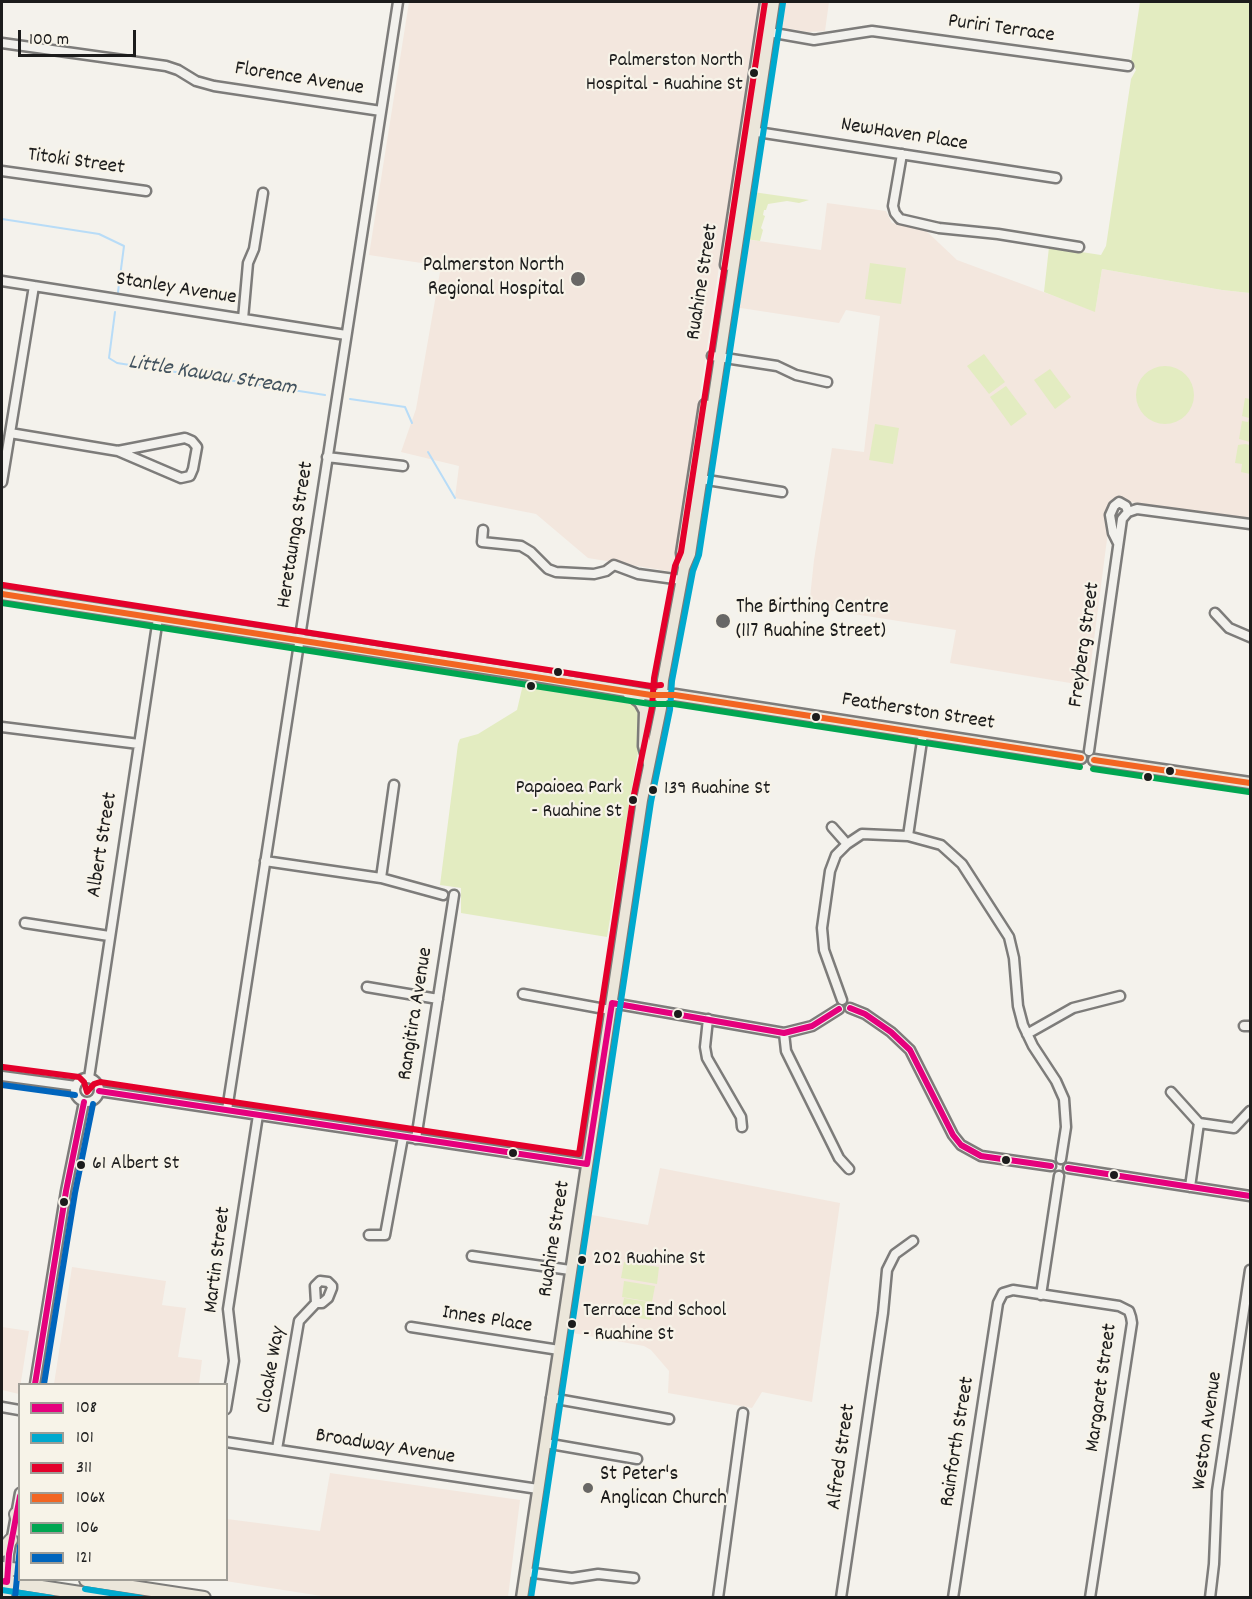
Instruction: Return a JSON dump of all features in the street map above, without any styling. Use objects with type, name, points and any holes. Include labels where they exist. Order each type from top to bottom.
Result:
[{"type":"highway","points":[[16,1514],[18,1522]]},
{"type":"highway","points":[[2,1550],[11,1540]]},
{"type":"highway","points":[[39,1581],[113,1598]]},
{"type":"highway","points":[[93,1581],[204,1598]]},
{"type":"main road","name":"Ruahine Street","points":[[766,2],[766,32]]},
{"type":"main road","name":"Ruahine Street","points":[[684,568],[682,553],[716,357],[766,32],[774,2]]},
{"type":"main road","name":"Ruahine Street","points":[[522,1598],[570,1270],[649,766],[684,568],[690,554],[716,357]]},
{"type":"main road","name":"Featherston Street","points":[[2,594],[624,691],[651,695],[662,694],[923,734],[1088,756],[1251,783]]},
{"type":"main road","points":[[624,691],[640,702],[645,711],[644,746],[649,766]]},
{"type":"main road","points":[[6,1598],[8,1574]]},
{"type":"street","name":"Heretaunga Street","points":[[227,1110],[398,2]]},
{"type":"street","name":"Puriri Terrace","points":[[766,32],[814,40],[872,30],[1128,66]]},
{"type":"street","name":"Florence Avenue","points":[[2,43],[166,66],[196,81],[214,86],[381,111]]},
{"type":"street","name":"NewHaven Place","points":[[751,131],[1056,178]]},
{"type":"street","points":[[902,154],[893,206],[900,219],[939,228],[998,234],[1079,247]]},
{"type":"street","name":"Titoki Street","points":[[2,171],[146,191]]},
{"type":"street","points":[[243,319],[248,263],[254,249],[263,193]]},
{"type":"street","name":"Stanley Avenue","points":[[2,281],[346,335]]},
{"type":"street","points":[[2,482],[34,286]]},
{"type":"street","points":[[716,357],[777,366],[796,375],[827,382]]},
{"type":"street","points":[[10,433],[118,451],[181,478],[190,476],[194,469],[197,447],[185,438],[118,451]]},
{"type":"street","points":[[327,457],[403,466]]},
{"type":"street","points":[[701,480],[782,492]]},
{"type":"street","name":"Freyberg Street","points":[[1118,544],[1110,516],[1114,506],[1119,502],[1126,506],[1128,512]]},
{"type":"street","name":"Freyberg Street","points":[[1088,756],[1122,519],[1128,512],[1137,509],[1251,524]]},
{"type":"street","points":[[483,530],[482,542],[521,546],[556,572],[594,574],[614,566],[638,574],[682,580]]},
{"type":"street","points":[[1215,613],[1229,628],[1251,638]]},
{"type":"street","name":"Albert Street","points":[[89,1078],[158,618]]},
{"type":"street","points":[[2,727],[139,744]]},
{"type":"street","points":[[908,836],[923,734]]},
{"type":"street","points":[[381,878],[394,785]]},
{"type":"street","points":[[832,827],[847,844]]},
{"type":"street","points":[[842,1000],[824,950],[822,928],[830,871],[836,855],[862,834],[908,836],[941,845],[962,864],[1004,928],[1012,946],[1018,1006],[1027,1034],[1056,1081],[1064,1099],[1066,1127],[1061,1159]]},
{"type":"street","points":[[265,861],[381,878],[443,895]]},
{"type":"street","name":"Rangitira Avenue","points":[[416,1139],[454,895]]},
{"type":"street","points":[[25,923],[109,936]]},
{"type":"street","points":[[367,987],[438,999]]},
{"type":"street","points":[[523,994],[708,1019],[784,1033],[812,1026],[839,1009]]},
{"type":"street","points":[[1027,1034],[1073,1008],[1120,996]]},
{"type":"street","points":[[842,1000],[849,1002],[850,1008]]},
{"type":"street","points":[[839,1009],[838,1004],[842,1000]]},
{"type":"street","points":[[839,1009],[845,1012],[850,1008]]},
{"type":"street","points":[[850,1008],[865,1014],[891,1032],[910,1050],[953,1135],[961,1145],[981,1156],[1051,1167]]},
{"type":"street","points":[[708,1019],[705,1047],[707,1058],[741,1117],[742,1127]]},
{"type":"street","points":[[784,1033],[786,1051],[839,1158],[849,1169]]},
{"type":"street","points":[[2,1076],[76,1086]]},
{"type":"street","points":[[89,1078],[98,1085],[97,1097],[92,1101],[84,1102],[77,1097],[76,1086],[80,1080],[89,1078]]},
{"type":"street","points":[[99,1091],[587,1164]]},
{"type":"street","points":[[1172,1092],[1199,1123],[1234,1128],[1251,1111]]},
{"type":"street","points":[[35,1383],[66,1191],[84,1102]]},
{"type":"street","name":"Martin Street","points":[[228,1397],[234,1361],[228,1309],[258,1115]]},
{"type":"street","points":[[1190,1187],[1199,1123]]},
{"type":"street","points":[[369,1235],[385,1235],[403,1137]]},
{"type":"street","points":[[1061,1159],[1066,1161],[1068,1168],[1064,1175],[1059,1176],[1054,1174],[1051,1167],[1054,1161],[1061,1159]]},
{"type":"street","points":[[1068,1168],[1251,1196]]},
{"type":"street","points":[[1041,1295],[1059,1176]]},
{"type":"street","name":"Alfred Street","points":[[842,1598],[889,1263],[895,1254],[913,1241]]},
{"type":"street","points":[[472,1256],[570,1270]]},
{"type":"street","name":"Weston Avenue","points":[[1210,1598],[1217,1491],[1251,1270]]},
{"type":"street","name":"Margaret Street","points":[[1003,1293],[1013,1290],[1119,1306],[1129,1311],[1131,1317],[1132,1323],[1090,1598]]},
{"type":"street","name":"Rainforth Street","points":[[953,1598],[998,1303],[1003,1293]]},
{"type":"street","name":"Cloake Way","points":[[277,1449],[299,1321],[316,1303]]},
{"type":"street","name":"Innes Place","points":[[411,1328],[559,1350]]},
{"type":"street","points":[[551,1398],[669,1419]]},
{"type":"street","points":[[2,1407],[18,1409]]},
{"type":"street","points":[[718,1598],[743,1413]]},
{"type":"street","name":"Broadway Avenue","points":[[228,1442],[538,1488]]},
{"type":"street","points":[[545,1443],[638,1459]]},
{"type":"street","points":[[8,1574],[11,1540],[18,1504]]},
{"type":"street","points":[[526,1572],[572,1578],[597,1574],[634,1578]]},
{"type":"shaded area","name":"Palmerston North Regional Hospital","points":[[409,2],[758,2],[674,572],[588,558],[536,514],[455,498],[459,466],[401,452],[416,409],[441,266],[369,255]]},
{"type":"shaded area","points":[[778,2],[829,2],[825,31],[808,32],[774,26]]},
{"type":"shaded area","points":[[827,203],[886,211],[892,223],[922,227],[957,260],[1095,311],[1102,269],[1250,293],[1250,519],[1116,500],[1110,516],[1088,686],[950,663],[956,630],[809,607],[832,448],[864,452],[880,316],[846,310],[839,323],[734,307],[745,239],[821,250]]},
{"type":"shaded area","points":[[660,1168],[840,1203],[812,1402],[762,1392],[752,1408],[668,1393],[669,1371],[651,1350],[644,1346],[567,1332],[586,1214],[648,1225]]},
{"type":"shaded area","points":[[72,1267],[166,1281],[162,1305],[186,1308],[178,1357],[202,1360],[199,1383],[54,1383]]},
{"type":"shaded area","points":[[2,1327],[29,1331],[21,1383],[18,1383],[18,1394],[2,1390]]},
{"type":"shaded area","points":[[330,1473],[520,1500],[508,1597],[328,1597],[225,1581],[228,1581],[228,1519],[320,1531]]},
{"type":"green space","points":[[1140,2],[1250,2],[1250,293],[1102,269],[1095,312],[1044,292],[1049,247],[1101,255],[1106,246],[1131,79],[1136,70],[1131,62]]},
{"type":"green space","points":[[753,192],[809,200],[799,203],[787,201],[768,204],[764,210],[760,241],[745,239]]},
{"type":"green space","points":[[870,263],[906,268],[901,304],[865,299]]},
{"type":"green space","points":[[984,354],[1005,382],[989,394],[967,366]]},
{"type":"green space","points":[[1165,366],[1176,368],[1189,379],[1194,395],[1192,406],[1181,419],[1165,424],[1154,422],[1141,411],[1136,395],[1138,384],[1149,371]]},
{"type":"green space","points":[[1050,369],[1071,397],[1055,409],[1034,380]]},
{"type":"green space","points":[[1006,386],[1027,414],[1011,426],[990,397]]},
{"type":"green space","points":[[1245,398],[1250,399],[1250,442],[1239,439],[1242,421],[1248,422],[1249,418],[1242,416]]},
{"type":"green space","points":[[875,424],[899,428],[893,464],[869,460]]},
{"type":"green space","points":[[1238,445],[1250,445],[1250,474],[1241,472],[1242,464],[1235,463]]},
{"type":"green space","points":[[524,680],[647,698],[607,937],[461,913],[461,888],[440,885],[460,739],[478,734],[517,710]]},
{"type":"green space","points":[[624,1262],[659,1267],[657,1284],[621,1278]]},
{"type":"green space","points":[[624,1281],[655,1286],[652,1302],[622,1297]]},
{"type":"green space","points":[[624,1298],[654,1303],[651,1320],[621,1315]]},
{"type":"waterway","name":"Little Kawau Stream","points":[[2,219],[99,234],[124,246],[118,292]]},
{"type":"waterway","name":"Little Kawau Stream","points":[[115,312],[109,358],[117,363],[325,395]]},
{"type":"waterway","points":[[350,399],[405,407],[412,423]]},
{"type":"waterway","points":[[428,452],[455,498]]},
{"type":"transit line","name":"311","points":[[3,1067],[79,1077],[84,1082],[87,1092],[94,1084],[100,1082],[579,1154],[633,799],[652,707],[654,678],[675,566],[681,552],[765,2]]},
{"type":"transit line","name":"101","points":[[531,1598],[651,802],[670,710],[672,681],[693,571],[699,555],[783,3]]},
{"type":"transit line","name":"311","points":[[3,585],[651,686],[661,685]]},
{"type":"transit line","name":"106X","points":[[2,594],[651,695],[675,695],[1081,758]]},
{"type":"transit line","name":"106","points":[[2,603],[650,704],[674,704],[1080,767]]},
{"type":"transit line","name":"106X","points":[[1094,760],[1250,783]]},
{"type":"transit line","name":"106","points":[[1093,769],[1249,792]]},
{"type":"transit line","name":"108","points":[[612,1003],[784,1033],[812,1026],[839,1009]]},
{"type":"transit line","name":"108","points":[[587,1164],[612,1003]]},
{"type":"transit line","name":"108","points":[[850,1008],[865,1014],[891,1032],[910,1050],[953,1135],[961,1145],[981,1156],[1051,1166]]},
{"type":"transit line","name":"121","points":[[2,1085],[75,1095]]},
{"type":"transit line","name":"108","points":[[99,1091],[587,1164]]},
{"type":"transit line","name":"108","points":[[35,1383],[66,1191],[84,1102]]},
{"type":"transit line","name":"121","points":[[44,1383],[75,1193],[93,1104]]},
{"type":"transit line","name":"108","points":[[1068,1168],[1250,1196]]},
{"type":"transit line","name":"108","points":[[2,1581],[7,1582],[9,1554],[18,1507]]},
{"type":"transit line","name":"121","points":[[15,1598],[18,1567]]},
{"type":"transit line","name":"101","points":[[85,1589],[141,1598]]},
{"type":"transit line","name":"101","points":[[2,1590],[52,1598]]},
{"type":"place","name":"Palmerston North Hospital - Ruahine St","points":[[754,73]]},
{"type":"place","name":"Palmerston North Regional Hospital","points":[[578,279]]},
{"type":"place","name":"The Birthing Centre (117 Ruahine Street)","points":[[723,621]]},
{"type":"place","name":"139 Ruahine St","points":[[653,790]]},
{"type":"place","name":"Papaioea Park - Ruahine St","points":[[633,800]]},
{"type":"place","name":"61 Albert St","points":[[81,1165]]},
{"type":"place","name":"202 Ruahine St","points":[[582,1260]]},
{"type":"place","name":"Terrace End School - Ruahine St","points":[[572,1324]]},
{"type":"place","name":"St Peter's Anglican Church","points":[[588,1488]]}]
